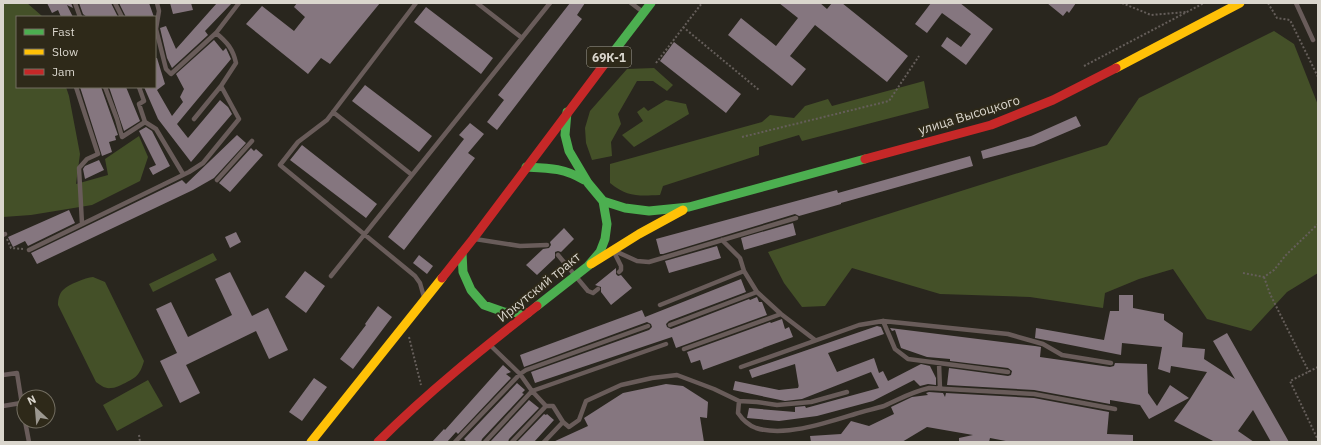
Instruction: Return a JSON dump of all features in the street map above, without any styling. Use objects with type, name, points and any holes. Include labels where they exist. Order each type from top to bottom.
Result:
[{"type":"main road","name":"69К-1","points":[[568,111],[651,3]]},
{"type":"main road","name":"улица Высоцкого","points":[[603,202],[625,208],[649,211],[689,207],[991,125],[1020,114],[1090,81],[1240,3]]},
{"type":"main road","points":[[311,442],[473,239],[568,111]]},
{"type":"main road","name":"Иркутский тракт","points":[[378,442],[428,393],[576,276],[588,266],[600,252],[605,239],[607,224],[603,202],[588,183],[569,151],[565,135],[568,111]]},
{"type":"main road","points":[[526,167],[566,170],[588,183]]},
{"type":"main road","name":"улица Высоцкого","points":[[588,266],[639,234],[689,207]]},
{"type":"main road","points":[[462,253],[463,272],[471,290],[484,305],[504,312],[528,313]]},
{"type":"lane","points":[[75,3],[80,16]]},
{"type":"lane","points":[[115,3],[122,16]]},
{"type":"lane","points":[[157,3],[159,11],[156,29],[166,69],[171,74],[216,33],[239,3]]},
{"type":"lane","points":[[416,3],[327,120],[298,142],[280,165],[415,276],[423,290],[424,300]]},
{"type":"lane","points":[[477,3],[522,38]]},
{"type":"lane","points":[[331,276],[550,3]]},
{"type":"lane","points":[[631,3],[644,13]]},
{"type":"lane","points":[[1296,3],[1314,40]]},
{"type":"lane","points":[[194,119],[221,86],[236,63],[227,42],[216,33]]},
{"type":"lane","points":[[29,250],[203,163],[239,119],[221,86]]},
{"type":"lane","points":[[76,88],[98,154],[87,159],[79,168],[82,224]]},
{"type":"lane","points":[[106,88],[122,137],[145,122]]},
{"type":"lane","points":[[139,88],[144,101],[139,104],[145,122],[156,129],[183,174]]},
{"type":"lane","points":[[333,112],[412,175]]},
{"type":"lane","points":[[217,180],[252,141]]},
{"type":"lane","points":[[613,250],[637,260],[649,262],[796,218]]},
{"type":"lane","points":[[473,239],[520,246],[547,245]]},
{"type":"lane","points":[[722,240],[740,258],[744,271],[757,292],[781,314],[815,340]]},
{"type":"lane","points":[[613,250],[621,266],[622,270],[619,272]]},
{"type":"lane","points":[[558,255],[590,292],[593,293],[598,289]]},
{"type":"lane","points":[[660,305],[744,271]]},
{"type":"lane","points":[[670,325],[757,292]]},
{"type":"lane","points":[[684,349],[781,314]]},
{"type":"lane","points":[[883,321],[896,349],[908,359],[1008,372]]},
{"type":"lane","points":[[741,367],[859,325],[883,321],[1008,334],[1043,344],[1062,354],[1111,363]]},
{"type":"lane","points":[[455,442],[520,374],[526,370],[648,326]]},
{"type":"lane","points":[[489,344],[520,374],[532,391],[546,406]]},
{"type":"lane","points":[[485,442],[532,391],[666,344]]},
{"type":"lane","points":[[939,363],[940,389]]},
{"type":"lane","points":[[3,375],[17,373],[19,389]]},
{"type":"lane","points":[[512,442],[546,406],[553,406],[563,422],[570,427],[579,420],[586,401],[621,385],[652,378],[677,375],[714,389],[739,401],[777,405],[810,402],[847,392]]},
{"type":"lane","points":[[739,401],[738,413],[743,420],[756,428],[776,430],[798,429],[827,422],[884,406],[915,391],[929,388],[1034,394],[1115,409]]},
{"type":"lane","points":[[3,406],[16,405]]},
{"type":"lane","points":[[544,442],[563,422]]},
{"type":"lane","points":[[27,429],[29,442]]},
{"type":"path","points":[[656,62],[702,3]]},
{"type":"path","points":[[1122,3],[1151,15],[1187,12]]},
{"type":"path","points":[[1084,66],[1204,3]]},
{"type":"path","points":[[1268,3],[1277,18],[1290,20],[1318,77]]},
{"type":"path","points":[[683,27],[759,90]]},
{"type":"path","points":[[742,138],[889,101],[919,56]]},
{"type":"path","points":[[1243,273],[1264,277],[1274,270],[1286,255],[1318,224]]},
{"type":"path","points":[[4,234],[11,248],[29,250]]},
{"type":"path","points":[[1264,277],[1270,294],[1308,372]]},
{"type":"path","points":[[409,335],[421,385]]},
{"type":"path","points":[[1318,367],[1290,381],[1318,440]]},
{"type":"path","points":[[138,435],[140,442]]},
{"type":"green space","points":[[3,3],[27,3],[42,16],[16,16],[16,88],[66,88],[80,154],[76,184],[108,175],[105,159],[139,136],[148,157],[140,181],[92,205],[31,215],[3,217]]},
{"type":"green space","points":[[1274,31],[1294,44],[1318,105],[1318,273],[1287,292],[1251,331],[1207,319],[1173,269],[1139,279],[1105,293],[1103,308],[1030,297],[940,294],[852,268],[825,306],[802,307],[784,283],[768,252],[1107,145],[1139,98]]},
{"type":"green space","points":[[654,68],[673,85],[667,91],[653,81],[637,81],[618,114],[621,124],[611,142],[612,156],[592,160],[586,143],[585,128],[590,111],[627,69]]},
{"type":"green space","points":[[924,81],[929,108],[802,141],[799,135],[759,147],[759,155],[663,186],[660,195],[633,195],[616,188],[610,183],[610,164],[762,122],[770,115],[794,118],[805,106],[828,99],[832,106]]},
{"type":"green space","points":[[666,100],[686,104],[689,114],[634,147],[622,135],[643,121],[637,112],[644,107],[648,111]]},
{"type":"green space","points":[[213,253],[217,260],[153,292],[149,284]]},
{"type":"green space","points":[[93,277],[105,282],[144,361],[137,376],[114,388],[105,387],[96,382],[58,305],[60,295],[66,288],[77,282]]},
{"type":"green space","points":[[148,380],[163,406],[117,431],[103,405]]},
{"type":"building","points":[[47,3],[71,3],[73,8],[67,5],[72,16],[61,16],[58,10],[52,13]]},
{"type":"building","points":[[79,3],[111,3],[118,16],[86,16],[83,14]]},
{"type":"building","points":[[119,3],[149,3],[154,16],[126,16]]},
{"type":"building","points":[[170,3],[191,3],[193,10],[173,14]]},
{"type":"building","points":[[217,3],[232,3],[205,31],[208,35],[172,68],[167,58],[160,28],[166,26],[176,49]]},
{"type":"building","points":[[297,3],[380,3],[330,64],[321,58],[308,74],[246,24],[262,6],[294,31],[305,17],[294,7]]},
{"type":"building","points":[[570,3],[585,3],[577,15],[582,19],[497,130],[487,122],[504,100],[498,95]]},
{"type":"building","points":[[779,3],[820,3],[827,9],[832,3],[842,3],[908,56],[887,82],[815,25],[790,56],[806,69],[792,86],[728,35],[741,18],[776,46],[798,18]]},
{"type":"building","points":[[931,3],[960,3],[993,29],[966,65],[941,46],[947,37],[961,47],[971,34],[942,13],[927,33],[915,24]]},
{"type":"building","points":[[1047,3],[1076,3],[1069,13],[1067,11],[1063,16]]},
{"type":"building","points":[[426,7],[493,58],[481,74],[414,22]]},
{"type":"building","points":[[214,40],[223,51],[226,48],[231,59],[177,124],[188,138],[220,100],[228,107],[232,114],[191,162],[158,119],[144,88],[156,88],[157,58],[165,84],[157,90],[172,116],[183,102],[180,97],[184,89],[176,74]]},
{"type":"building","points":[[674,42],[741,94],[726,113],[660,61]]},
{"type":"building","points":[[365,85],[432,136],[419,152],[352,101]]},
{"type":"building","points":[[80,88],[101,88],[118,135],[115,136],[116,140],[109,142],[112,152],[102,156]]},
{"type":"building","points":[[109,88],[126,88],[140,121],[124,131]]},
{"type":"building","points":[[1076,116],[1081,126],[1034,146],[983,159],[981,151],[1031,136]]},
{"type":"building","points":[[470,123],[484,134],[468,153],[475,158],[404,250],[388,237],[464,139],[459,135]]},
{"type":"building","points":[[146,127],[152,131],[170,166],[153,175],[149,168],[156,165],[139,131]]},
{"type":"building","points":[[237,135],[246,143],[214,178],[193,190],[37,264],[31,253],[182,180],[186,184]]},
{"type":"building","points":[[302,145],[377,204],[366,218],[290,160]]},
{"type":"building","points":[[251,148],[254,151],[256,149],[263,155],[230,192],[219,183]]},
{"type":"building","points":[[970,156],[973,166],[799,216],[795,214],[660,254],[656,239],[837,190],[838,193]]},
{"type":"building","points":[[99,160],[104,170],[85,179],[83,169],[85,166]]},
{"type":"building","points":[[69,210],[75,223],[28,246],[25,241],[13,247],[8,237]]},
{"type":"building","points":[[793,223],[796,235],[744,250],[741,238]]},
{"type":"building","points":[[564,228],[574,239],[561,252],[555,252],[555,258],[537,275],[526,265],[543,249],[549,248],[551,245],[550,242]]},
{"type":"building","points":[[236,232],[241,242],[230,248],[225,237]]},
{"type":"building","points":[[717,246],[721,258],[669,273],[665,261]]},
{"type":"building","points":[[419,255],[433,266],[427,274],[413,263]]},
{"type":"building","points":[[616,268],[616,274],[618,276],[621,275],[632,288],[611,305],[601,292],[601,287],[595,285]]},
{"type":"building","points":[[305,271],[325,286],[306,313],[285,297]]},
{"type":"building","points":[[230,272],[252,316],[268,308],[288,350],[269,359],[256,331],[186,365],[200,393],[180,403],[160,361],[177,353],[156,309],[171,302],[188,337],[232,315],[215,279]]},
{"type":"building","points":[[741,279],[746,292],[669,321],[666,324],[667,327],[671,329],[757,297],[759,302],[762,302],[767,315],[676,348],[672,337],[535,383],[531,372],[649,330],[652,327],[651,324],[647,322],[524,367],[520,355],[642,310],[645,317]]},
{"type":"building","points":[[1119,295],[1133,295],[1133,308],[1164,314],[1164,320],[1183,333],[1182,347],[1205,349],[1204,359],[1235,379],[1213,341],[1227,333],[1289,442],[1271,442],[1253,410],[1238,431],[1254,442],[1215,442],[1174,421],[1207,372],[1171,366],[1170,373],[1158,369],[1162,347],[1122,343],[1121,355],[1035,338],[1036,328],[1104,340],[1110,311],[1119,311]]},
{"type":"building","points":[[378,306],[392,317],[353,369],[340,359],[366,325],[365,324]]},
{"type":"building","points":[[782,319],[785,329],[789,327],[793,337],[703,370],[700,360],[691,363],[687,352]]},
{"type":"building","points":[[877,326],[881,327],[884,334],[828,353],[837,372],[874,358],[879,373],[883,371],[888,381],[921,364],[930,366],[936,378],[936,385],[928,384],[920,386],[914,380],[873,401],[817,416],[779,421],[747,418],[749,408],[795,412],[795,407],[805,406],[806,408],[879,388],[871,372],[802,399],[785,401],[733,390],[735,381],[779,390],[798,388],[798,386],[799,388],[795,364],[752,378],[749,370]]},
{"type":"building","points":[[890,328],[1041,347],[1040,357],[1110,367],[1114,366],[1115,363],[1147,364],[1148,393],[1157,406],[1170,385],[1189,398],[1149,419],[1140,405],[1110,400],[1110,404],[1034,390],[947,385],[949,368],[1008,376],[1011,375],[1012,371],[1008,368],[927,357],[901,348],[895,330],[892,331]]},
{"type":"building","points":[[503,365],[511,372],[506,374],[511,378],[458,434],[456,432],[447,442],[432,442],[444,429],[445,430]]},
{"type":"building","points":[[314,378],[327,387],[302,421],[289,412]]},
{"type":"building","points":[[517,383],[525,390],[522,393],[524,394],[482,439],[481,442],[467,442],[464,439]]},
{"type":"building","points":[[666,384],[683,386],[708,402],[707,418],[700,417],[704,442],[553,442],[588,426],[584,418],[623,393]]},
{"type":"building","points":[[926,393],[943,393],[945,397],[946,393],[1034,398],[1109,412],[1107,434],[1133,435],[1133,442],[1011,442],[990,438],[989,442],[959,442],[959,438],[973,435],[927,427],[902,442],[811,442],[810,436],[841,434],[851,421],[869,426],[894,414],[891,407],[912,397],[928,395]]},
{"type":"building","points":[[529,400],[539,408],[509,439],[508,442],[490,442]]},
{"type":"building","points":[[544,414],[547,414],[554,420],[534,442],[517,442]]},
{"type":"traffic: fast","points":[[612,54],[651,3]]},
{"type":"traffic: fast","points":[[537,306],[588,266],[600,252],[605,239],[607,224],[603,201],[588,183],[569,151],[565,135],[567,112]]},
{"type":"traffic: fast","points":[[603,201],[625,208],[649,211],[689,207],[865,159]]},
{"type":"traffic: fast","points":[[526,167],[549,168],[563,171],[584,180]]},
{"type":"traffic: fast","points":[[462,253],[463,272],[471,290],[484,305],[504,312],[528,313]]},
{"type":"traffic: slow","points":[[1116,68],[1240,3]]},
{"type":"traffic: slow","points":[[591,264],[639,234],[683,210]]},
{"type":"traffic: slow","points":[[311,442],[442,278]]},
{"type":"traffic: jam","points":[[442,278],[612,54]]},
{"type":"traffic: jam","points":[[865,159],[991,125],[1053,100],[1116,68]]},
{"type":"traffic: jam","points":[[378,442],[436,388],[537,306]]}]
